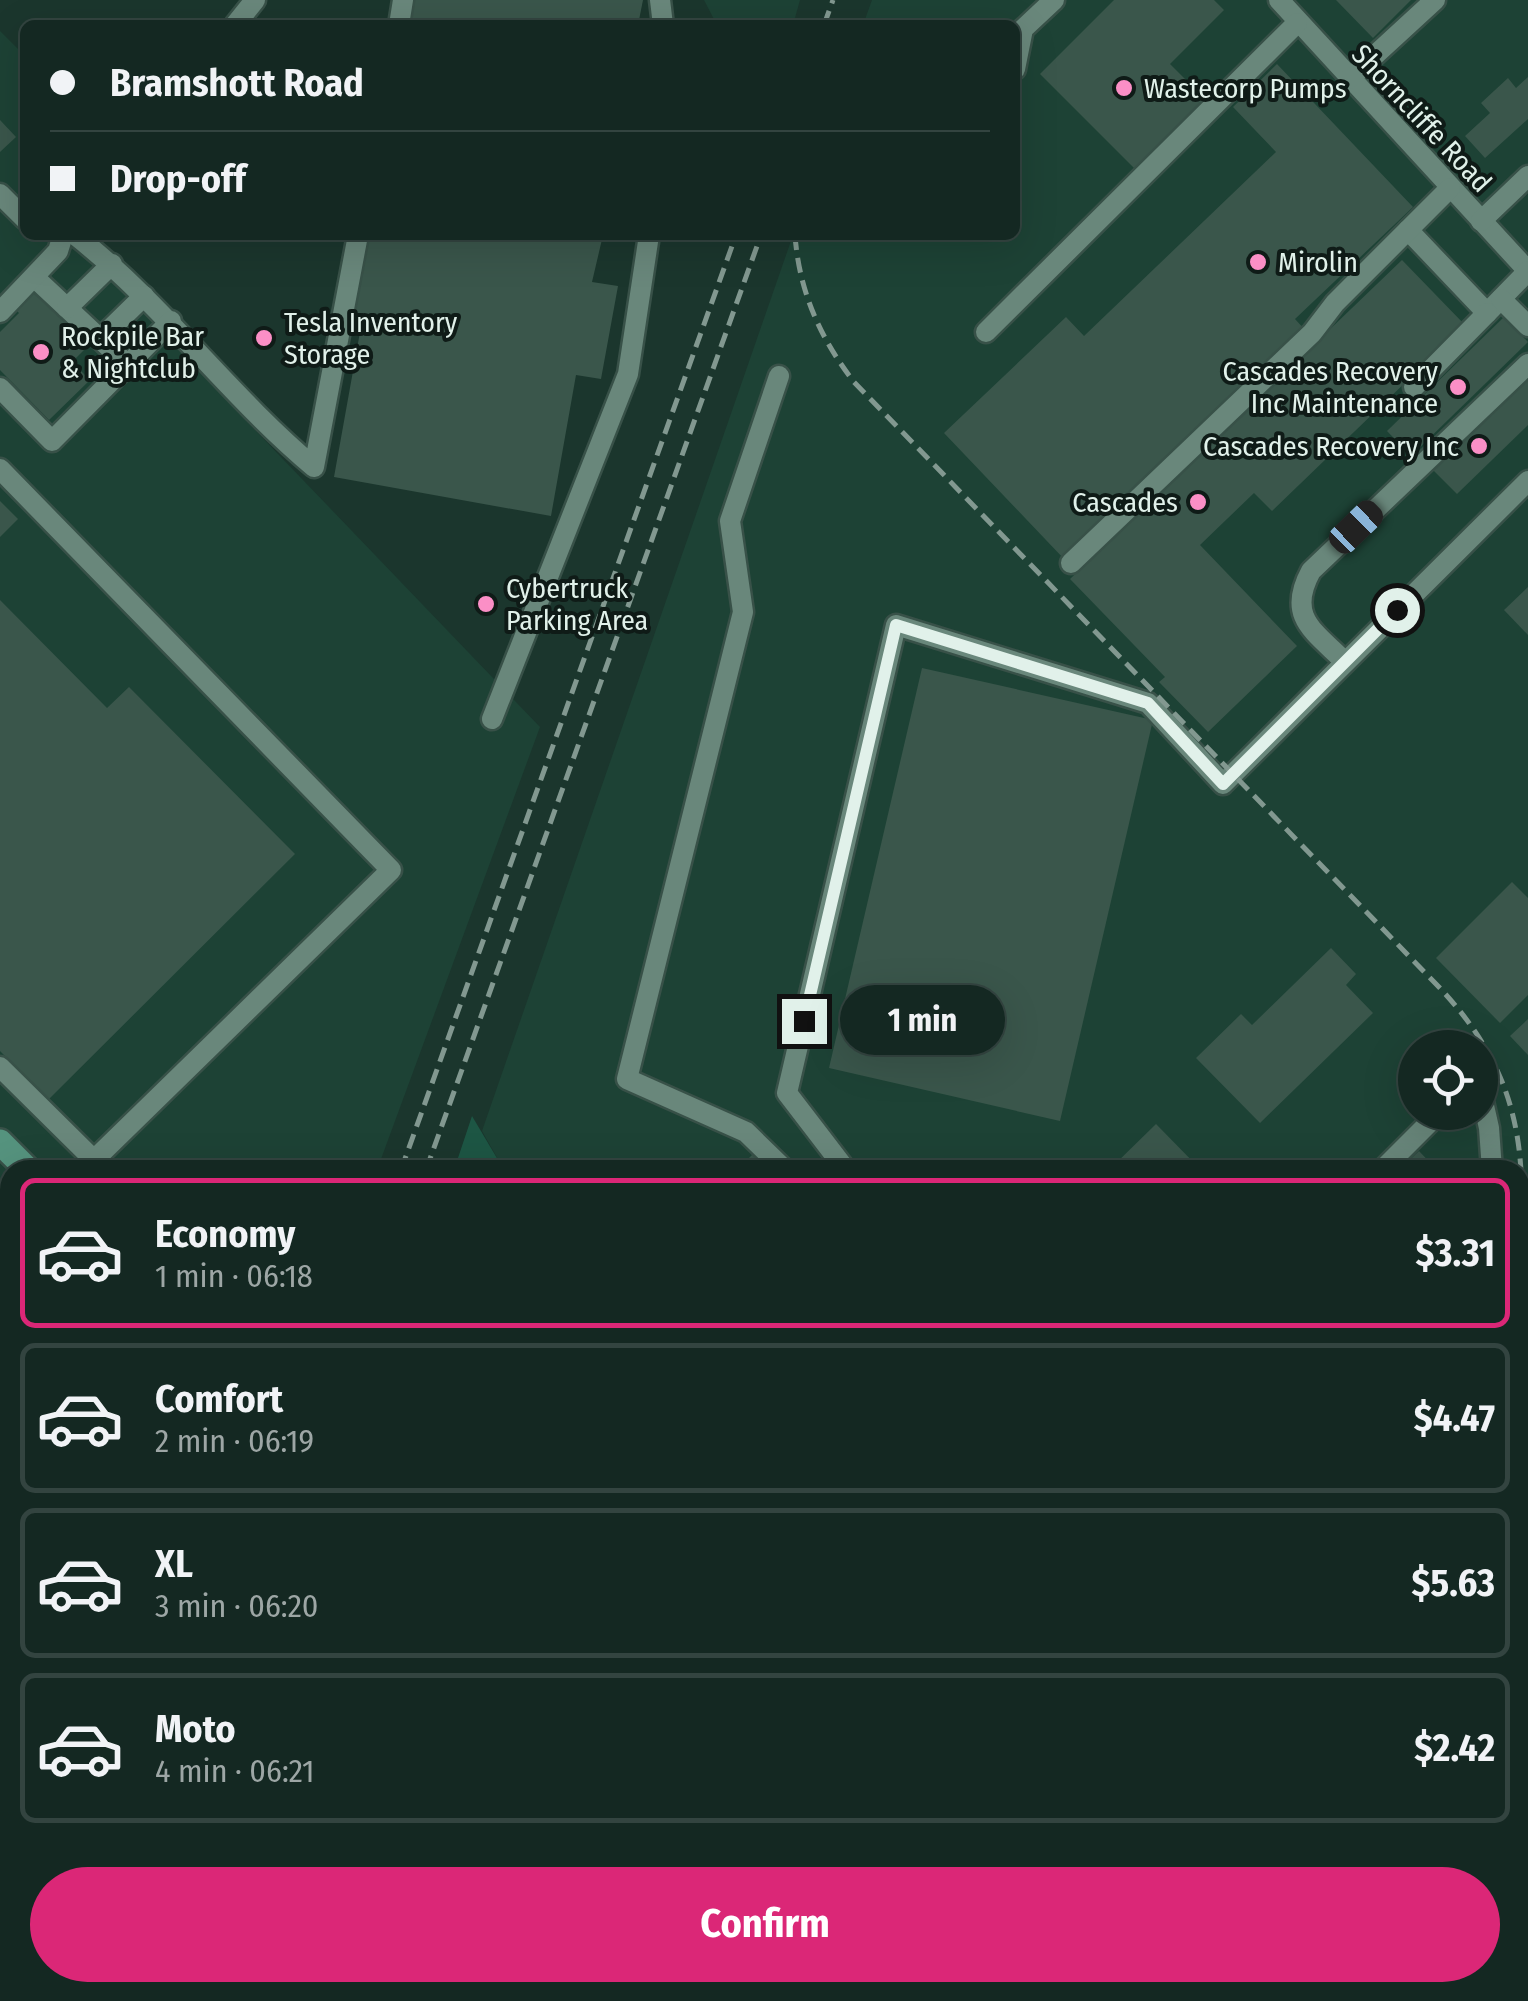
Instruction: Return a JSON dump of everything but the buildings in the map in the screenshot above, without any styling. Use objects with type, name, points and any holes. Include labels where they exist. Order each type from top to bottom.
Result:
[{"type":"main road","points":[[0,1142],[18,1160]]},
{"type":"street","points":[[239,20],[255,0]]},
{"type":"street","points":[[1020,47],[1024,29],[1054,0]]},
{"type":"street","name":"Shorncliffe Road","points":[[1279,0],[1528,271]]},
{"type":"street","points":[[1349,79],[1435,0]]},
{"type":"street","points":[[986,332],[1297,24]]},
{"type":"street","points":[[1481,221],[1528,176]]},
{"type":"street","points":[[1071,563],[1312,333],[1335,303],[1450,188]]},
{"type":"street","points":[[0,194],[20,214]]},
{"type":"street","points":[[1408,230],[1494,306],[1528,326]]},
{"type":"street","points":[[0,312],[58,252],[62,240]]},
{"type":"street","points":[[81,240],[171,321],[314,467],[357,240]]},
{"type":"street","points":[[492,720],[628,374],[648,240]]},
{"type":"street","points":[[67,308],[112,264]]},
{"type":"street","points":[[1414,387],[1528,271]]},
{"type":"street","points":[[34,277],[128,365]]},
{"type":"street","points":[[100,339],[144,296]]},
{"type":"street","points":[[0,388],[52,441],[171,321]]},
{"type":"street","points":[[1345,662],[1307,623],[1299,603],[1311,571],[1528,364]]},
{"type":"street","points":[[774,1160],[746,1132],[627,1078],[743,612],[730,521],[780,376]]},
{"type":"street","points":[[0,469],[391,870],[94,1160],[0,1067]]},
{"type":"street","points":[[838,1160],[787,1093],[896,625],[1148,703],[1223,784],[1528,481]]},
{"type":"street","points":[[1392,1160],[1422,1130]]},
{"type":"street","points":[[1489,1130],[1491,1160]]},
{"type":"shaded area","points":[[704,0],[800,0],[794,20],[714,20]]},
{"type":"shaded area","points":[[872,0],[1528,0],[1528,1160],[498,1160],[482,1131],[791,240],[1020,240],[1020,20],[865,20]]},
{"type":"shaded area","points":[[0,31],[20,51],[20,240],[73,240],[540,727],[381,1160],[0,1160]]},
{"type":"shaded area","points":[[472,1116],[498,1160],[457,1160]]},
{"type":"railway","points":[[826,20],[833,0]]},
{"type":"railway","points":[[405,1160],[734,240]]},
{"type":"railway","points":[[430,1160],[759,240]]},
{"type":"railway","points":[[795,240],[813,313],[854,382],[1461,1012],[1497,1070],[1508,1099],[1520,1160]]},
{"type":"place","name":"Wastecorp Pumps","points":[[1124,88]]},
{"type":"place","name":"Mirolin","points":[[1258,262]]},
{"type":"place","name":"Tesla Inventory Storage","points":[[264,338]]},
{"type":"place","name":"Rockpile Bar & Nightclub","points":[[41,352]]},
{"type":"place","name":"Cascades Recovery Inc Maintenance","points":[[1458,387]]},
{"type":"place","name":"Cascades Recovery Inc","points":[[1479,446]]},
{"type":"place","name":"Cascades","points":[[1198,502]]},
{"type":"place","name":"Cybertruck Parking Area","points":[[486,604]]},
{"type":"route","points":[[804,1021],[896,625],[1148,703],[1223,784],[1397,610]]}]
